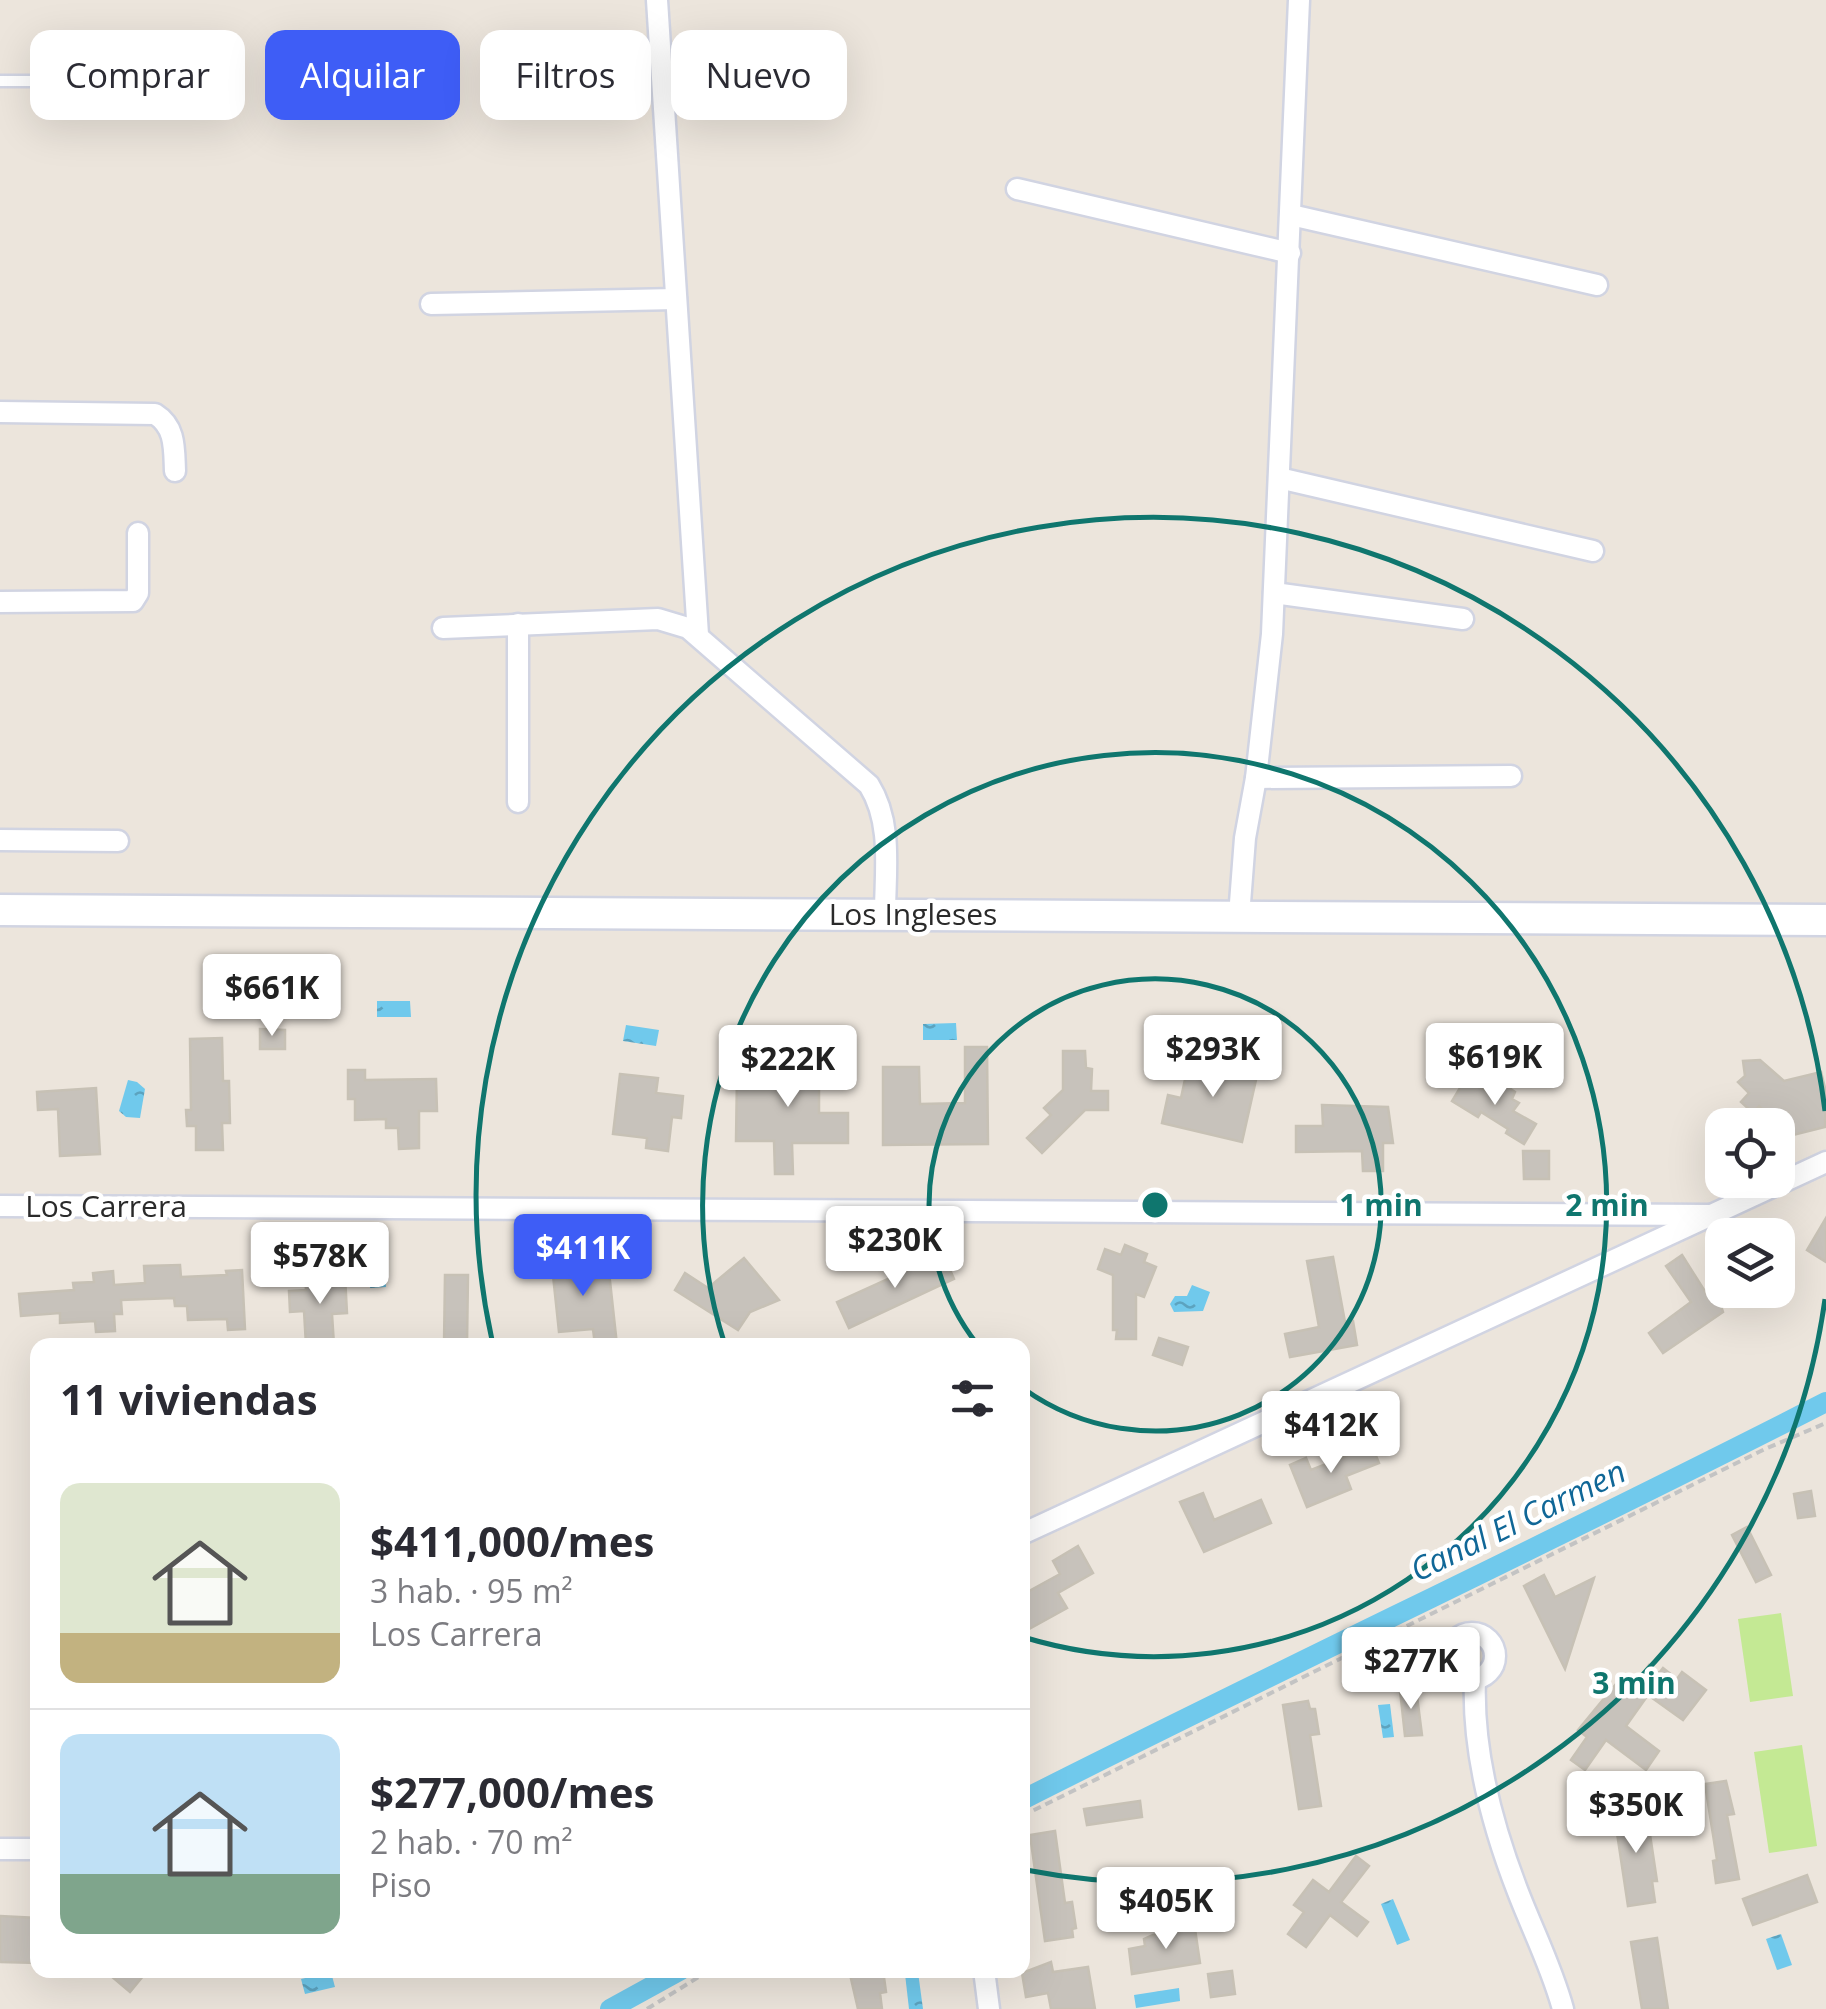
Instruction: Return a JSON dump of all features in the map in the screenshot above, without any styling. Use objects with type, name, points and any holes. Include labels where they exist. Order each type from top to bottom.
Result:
[{"type":"street","points":[[656,0],[698,635]]},
{"type":"street","points":[[1239,916],[1245,838],[1269,678],[1298,0]]},
{"type":"street","points":[[1016,189],[1290,253]]},
{"type":"street","points":[[1291,215],[1597,285]]},
{"type":"street","points":[[431,304],[676,299]]},
{"type":"street","points":[[0,412],[155,414],[164,420],[172,436],[175,471]]},
{"type":"street","points":[[1278,478],[1594,551]]},
{"type":"street","points":[[0,602],[136,600],[138,533]]},
{"type":"street","points":[[1274,592],[1463,619]]},
{"type":"street","points":[[442,628],[658,619],[677,623],[698,635],[869,785],[880,805],[885,828],[884,914]]},
{"type":"street","points":[[518,624],[518,802]]},
{"type":"street","points":[[1256,778],[1511,776]]},
{"type":"street","points":[[0,840],[118,841]]},
{"type":"street","name":"Los Ingleses","points":[[0,910],[1826,920]]},
{"type":"street","points":[[1030,1530],[1826,1162]]},
{"type":"street","name":"Los Carrera","points":[[0,1206],[1712,1215]]},
{"type":"street","points":[[1475,1679],[1478,1739],[1489,1804],[1506,1862],[1552,1972],[1563,2009]]},
{"type":"street","points":[[0,1849],[30,1849]]},
{"type":"street","points":[[985,1978],[989,2009]]},
{"type":"lane","points":[[0,81],[30,81]]},
{"type":"path","points":[[1030,1812],[1765,1449],[1826,1423]]},
{"type":"path","points":[[647,2009],[697,1978]]},
{"type":"green space","points":[[1781,1613],[1793,1696],[1750,1702],[1738,1619]]},
{"type":"green space","points":[[1802,1745],[1817,1846],[1769,1853],[1754,1752]]},
{"type":"water","points":[[377,1001],[410,1001],[411,1017],[377,1017]]},
{"type":"water","points":[[956,1023],[957,1040],[923,1040],[923,1024]]},
{"type":"water","points":[[626,1025],[659,1030],[656,1046],[623,1041]]},
{"type":"water","points":[[1221,1036],[1247,1041],[1245,1055],[1218,1049]]},
{"type":"water","points":[[128,1080],[145,1089],[140,1118],[126,1117],[119,1111]]},
{"type":"water","points":[[384,1253],[386,1287],[370,1288],[368,1254]]},
{"type":"water","points":[[1192,1285],[1210,1292],[1203,1311],[1174,1312],[1170,1304],[1175,1296],[1187,1296]]},
{"type":"water","points":[[1390,1704],[1394,1737],[1383,1738],[1378,1705]]},
{"type":"water","points":[[1393,1899],[1410,1940],[1397,1945],[1381,1904]]},
{"type":"water","points":[[1781,1934],[1792,1965],[1777,1970],[1766,1939]]},
{"type":"water","points":[[333,1978],[335,1987],[305,1994],[301,1979]]},
{"type":"water","points":[[905,1978],[919,1978],[923,2009],[909,2009]]},
{"type":"water","points":[[1179,1988],[1180,2001],[1136,2008],[1134,1995]]},
{"type":"building","points":[[260,1029],[285,1030],[285,1049],[260,1049]]},
{"type":"building","points":[[222,1038],[223,1081],[229,1081],[230,1123],[222,1123],[223,1150],[196,1150],[196,1126],[187,1126],[186,1110],[191,1110],[190,1039]]},
{"type":"building","points":[[810,1046],[832,1046],[832,1073],[819,1073],[819,1113],[848,1113],[848,1143],[792,1143],[793,1174],[775,1174],[774,1141],[736,1141],[737,1075],[804,1075],[804,1071],[810,1071]]},
{"type":"building","points":[[965,1047],[987,1047],[988,1144],[883,1145],[883,1067],[919,1067],[920,1104],[965,1103]]},
{"type":"building","points":[[1063,1051],[1085,1051],[1086,1068],[1092,1069],[1091,1091],[1108,1091],[1108,1110],[1085,1110],[1042,1153],[1027,1138],[1051,1115],[1044,1108],[1063,1090]]},
{"type":"building","points":[[1190,1056],[1258,1071],[1242,1142],[1162,1123],[1168,1095],[1181,1098]]},
{"type":"building","points":[[1760,1060],[1784,1081],[1821,1072],[1826,1092],[1825,1127],[1795,1134],[1795,1108],[1748,1108],[1741,1102],[1749,1093],[1738,1082],[1745,1076],[1743,1061]]},
{"type":"building","points":[[348,1070],[365,1070],[365,1080],[436,1079],[437,1111],[419,1111],[419,1148],[399,1149],[398,1128],[386,1128],[386,1119],[355,1120],[355,1099],[348,1099]]},
{"type":"building","points":[[620,1074],[658,1078],[656,1093],[683,1096],[681,1118],[672,1117],[668,1151],[646,1148],[647,1138],[613,1134]]},
{"type":"building","points":[[1466,1078],[1491,1094],[1499,1081],[1515,1092],[1512,1099],[1519,1103],[1513,1111],[1536,1124],[1524,1144],[1481,1112],[1478,1117],[1452,1101]]},
{"type":"building","points":[[96,1088],[100,1154],[60,1156],[58,1109],[38,1110],[37,1092]]},
{"type":"building","points":[[1322,1105],[1388,1107],[1393,1143],[1383,1143],[1383,1171],[1363,1171],[1362,1151],[1296,1152],[1296,1126],[1323,1126]]},
{"type":"building","points":[[1523,1151],[1549,1151],[1549,1179],[1524,1179]]},
{"type":"building","points":[[1826,1218],[1826,1262],[1807,1250]]},
{"type":"building","points":[[569,1245],[573,1276],[609,1272],[616,1338],[594,1338],[593,1329],[559,1332],[550,1247]]},
{"type":"building","points":[[1125,1245],[1147,1254],[1144,1262],[1156,1267],[1144,1297],[1136,1294],[1136,1339],[1116,1339],[1113,1275],[1098,1269],[1105,1249],[1121,1255]]},
{"type":"building","points":[[943,1254],[954,1279],[849,1328],[837,1302]]},
{"type":"building","points":[[1682,1255],[1705,1291],[1705,1308],[1722,1308],[1723,1312],[1663,1353],[1649,1333],[1691,1302],[1666,1266]]},
{"type":"building","points":[[1333,1257],[1345,1322],[1353,1321],[1357,1345],[1290,1357],[1285,1334],[1319,1327],[1307,1261]]},
{"type":"building","points":[[744,1258],[779,1300],[750,1312],[738,1330],[675,1290],[685,1273],[708,1288]]},
{"type":"building","points":[[180,1265],[181,1277],[227,1275],[226,1271],[242,1270],[245,1329],[228,1330],[227,1319],[188,1320],[187,1306],[175,1306],[174,1298],[121,1300],[122,1314],[114,1314],[115,1331],[96,1332],[95,1321],[60,1323],[60,1313],[21,1316],[19,1294],[74,1290],[73,1283],[94,1282],[93,1273],[113,1271],[114,1285],[145,1283],[144,1266]]},
{"type":"building","points":[[445,1275],[468,1275],[467,1338],[444,1338]]},
{"type":"building","points":[[345,1276],[347,1313],[332,1314],[334,1338],[306,1338],[304,1311],[290,1312],[289,1291],[306,1290],[305,1278]]},
{"type":"building","points":[[1159,1338],[1188,1347],[1182,1365],[1153,1355]]},
{"type":"building","points":[[1372,1446],[1379,1463],[1346,1476],[1351,1489],[1307,1507],[1290,1465],[1306,1458],[1311,1470]]},
{"type":"building","points":[[1811,1491],[1815,1516],[1798,1518],[1794,1494]]},
{"type":"building","points":[[1203,1493],[1214,1520],[1261,1500],[1271,1523],[1204,1552],[1180,1502]]},
{"type":"building","points":[[1747,1527],[1771,1575],[1756,1582],[1732,1535]]},
{"type":"building","points":[[1078,1546],[1093,1573],[1058,1593],[1067,1608],[1030,1629],[1030,1591],[1060,1574],[1053,1561]]},
{"type":"building","points":[[1544,1575],[1555,1597],[1594,1578],[1565,1669],[1524,1586]]},
{"type":"building","points":[[1649,1665],[1659,1673],[1663,1668],[1677,1679],[1682,1672],[1706,1690],[1683,1720],[1648,1695],[1626,1726],[1659,1751],[1646,1770],[1606,1740],[1585,1770],[1571,1760],[1587,1737],[1578,1730],[1621,1678],[1633,1686]]},
{"type":"building","points":[[1416,1688],[1422,1735],[1405,1736],[1400,1690]]},
{"type":"building","points":[[1308,1701],[1310,1709],[1315,1709],[1319,1734],[1310,1735],[1321,1806],[1299,1809],[1283,1705]]},
{"type":"building","points":[[1726,1781],[1734,1814],[1727,1815],[1739,1879],[1716,1883],[1713,1861],[1717,1860],[1705,1784]]},
{"type":"building","points":[[1140,1801],[1142,1817],[1087,1825],[1084,1809]]},
{"type":"building","points":[[1646,1808],[1657,1881],[1652,1881],[1655,1902],[1628,1906],[1614,1813]]},
{"type":"building","points":[[1055,1831],[1065,1903],[1072,1902],[1076,1928],[1072,1929],[1073,1937],[1045,1941],[1030,1835]]},
{"type":"building","points":[[1356,1856],[1369,1866],[1341,1902],[1368,1922],[1357,1936],[1330,1915],[1306,1947],[1288,1934],[1304,1912],[1294,1905],[1313,1880],[1329,1892]]},
{"type":"building","points":[[1807,1875],[1817,1902],[1753,1925],[1743,1899]]},
{"type":"building","points":[[0,1916],[30,1918],[30,1963],[0,1962]]},
{"type":"building","points":[[1195,1929],[1200,1963],[1132,1974],[1129,1949],[1145,1946],[1144,1939],[1153,1935]]},
{"type":"building","points":[[1657,1938],[1668,2009],[1642,2009],[1631,1942]]},
{"type":"building","points":[[1051,1962],[1053,1972],[1088,1967],[1095,2009],[1051,2009],[1048,1993],[1026,1997],[1023,1978],[1030,1978],[1030,1970]]},
{"type":"building","points":[[1232,1971],[1235,1994],[1211,1997],[1208,1974]]},
{"type":"building","points":[[113,1978],[141,1978],[130,1992]]},
{"type":"building","points":[[851,1978],[884,1978],[886,1992],[880,1993],[882,2009],[858,2009]]},
{"type":"waterway","name":"Canal El Carmen","points":[[1030,1796],[1826,1402]]},
{"type":"waterway","name":"Canal El Carmen","points":[[610,2009],[666,1978]]}]
